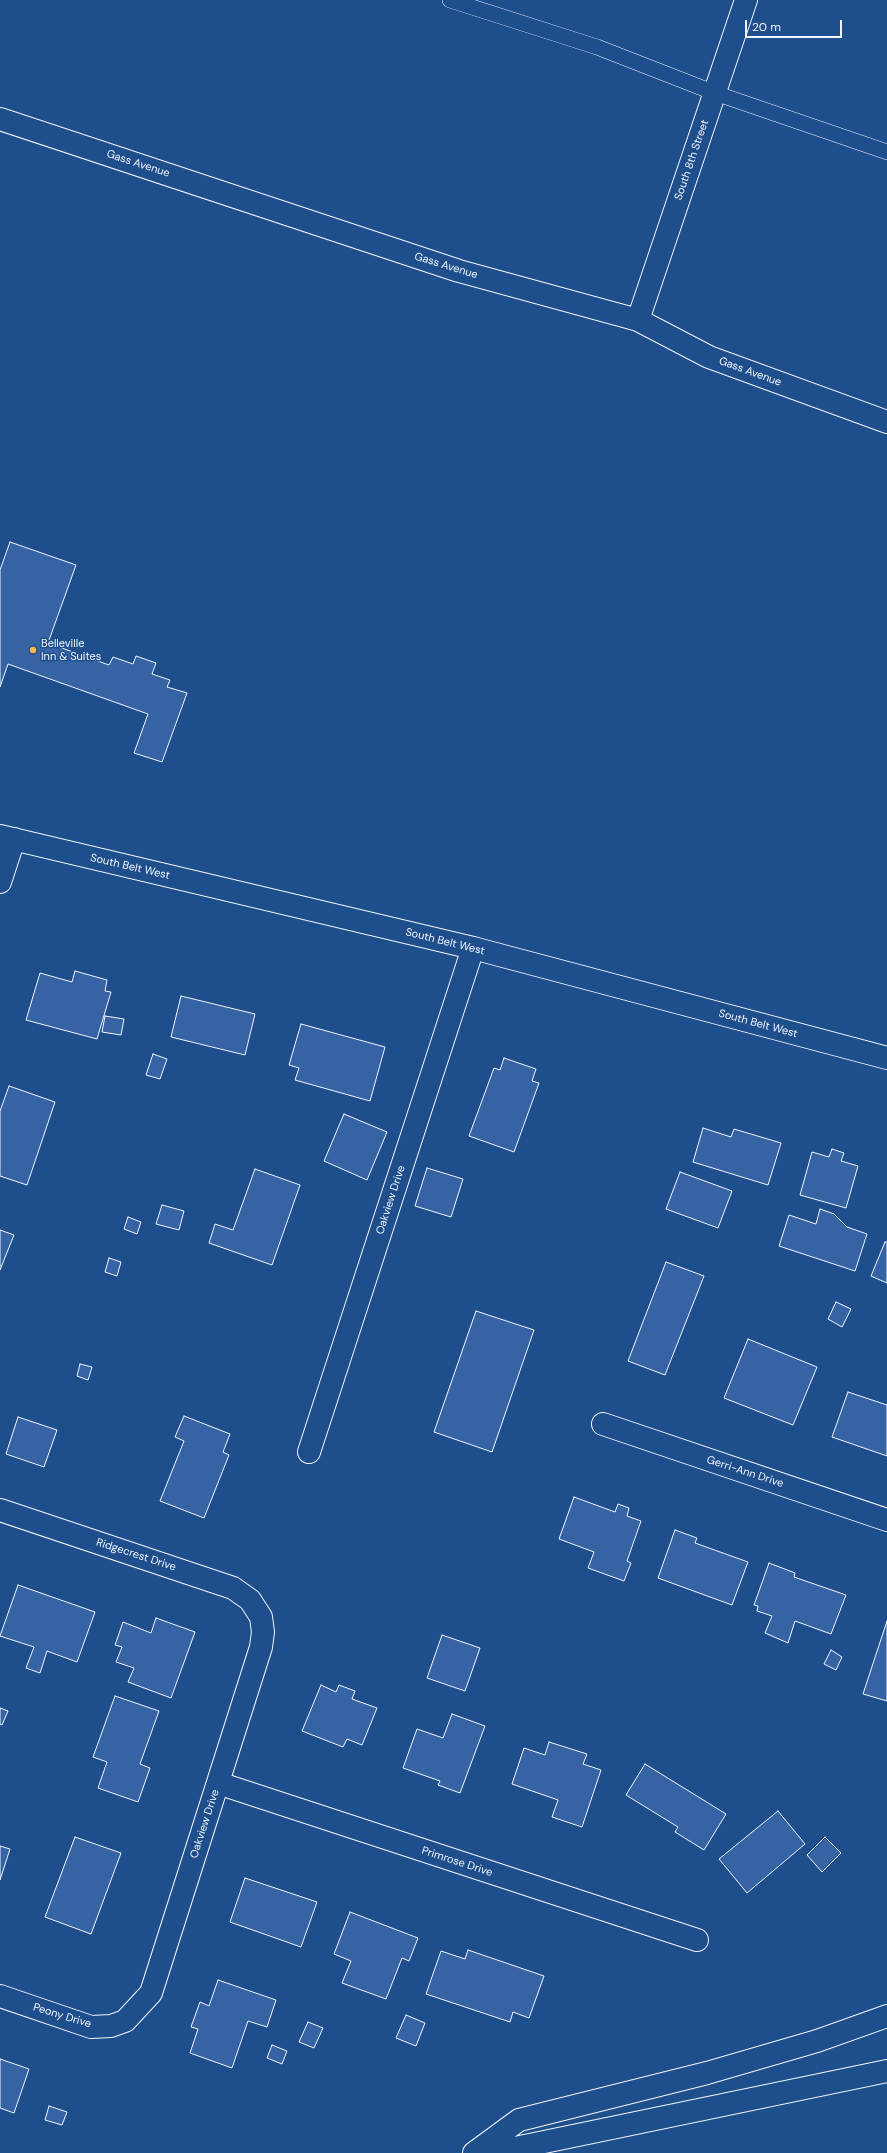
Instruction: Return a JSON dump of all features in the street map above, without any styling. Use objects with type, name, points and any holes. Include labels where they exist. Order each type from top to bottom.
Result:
[{"type":"main road","name":"South 8th Street","points":[[638,320],[746,0]]},
{"type":"main road","name":"Gass Avenue","points":[[0,119],[460,271],[638,320],[709,357],[887,422]]},
{"type":"main road","points":[[0,882],[7,838]]},
{"type":"main road","name":"South Belt West","points":[[7,838],[473,948],[887,1058]]},
{"type":"main road","name":"Oakview Drive","points":[[309,1452],[473,948]]},
{"type":"main road","name":"Gerri-Ann Drive","points":[[603,1424],[887,1520]]},
{"type":"main road","name":"Ridgecrest Drive","points":[[0,1510],[233,1588],[250,1600],[261,1617]]},
{"type":"main road","name":"Oakview Drive","points":[[125,2021],[151,1992],[261,1647],[264,1632],[261,1617]]},
{"type":"main road","name":"Primrose Drive","points":[[218,1783],[696,1940]]},
{"type":"main road","name":"Peony Drive","points":[[0,1996],[91,2027],[111,2026],[125,2021]]},
{"type":"main road","points":[[474,2153],[519,2120],[708,2073],[817,2041],[887,2016]]},
{"type":"main road","points":[[491,2153],[887,2072]]},
{"type":"lane","points":[[450,0],[597,47],[716,92],[887,152]]},
{"type":"building","name":"Belleville Inn & Suites","points":[[10,542],[76,565],[48,643],[109,665],[113,657],[133,664],[136,656],[156,663],[152,674],[170,680],[167,687],[187,693],[162,762],[134,753],[148,714],[8,664],[0,687],[0,570]]},
{"type":"building","points":[[75,971],[107,980],[105,991],[111,992],[97,1039],[26,1020],[40,973],[72,982]]},
{"type":"building","points":[[181,996],[255,1014],[245,1055],[171,1037]]},
{"type":"building","points":[[105,1016],[124,1019],[121,1035],[102,1032]]},
{"type":"building","points":[[301,1024],[385,1047],[370,1101],[295,1080],[299,1068],[289,1065]]},
{"type":"building","points":[[153,1054],[167,1059],[160,1079],[146,1075]]},
{"type":"building","points":[[504,1058],[536,1069],[532,1081],[539,1083],[514,1152],[469,1136],[494,1068],[500,1070]]},
{"type":"building","points":[[9,1086],[55,1102],[27,1185],[0,1176],[0,1111]]},
{"type":"building","points":[[344,1114],[387,1132],[367,1180],[324,1161]]},
{"type":"building","points":[[703,1128],[731,1137],[734,1129],[781,1143],[768,1185],[693,1162]]},
{"type":"building","points":[[832,1149],[844,1153],[841,1161],[858,1166],[846,1208],[800,1195],[812,1152],[829,1157]]},
{"type":"building","points":[[427,1168],[463,1179],[451,1217],[415,1206]]},
{"type":"building","points":[[255,1169],[300,1185],[272,1265],[209,1243],[215,1224],[233,1230]]},
{"type":"building","points":[[680,1172],[732,1191],[718,1228],[666,1209]]},
{"type":"building","points":[[162,1205],[184,1211],[179,1230],[156,1224]]},
{"type":"building","points":[[820,1209],[834,1214],[847,1227],[867,1234],[855,1271],[779,1246],[789,1215],[816,1224]]},
{"type":"building","points":[[128,1217],[141,1222],[137,1234],[124,1229]]},
{"type":"building","points":[[0,1230],[14,1235],[0,1270]]},
{"type":"building","points":[[885,1242],[887,1242],[887,1283],[871,1276]]},
{"type":"building","points":[[109,1258],[121,1262],[117,1276],[105,1272]]},
{"type":"building","points":[[666,1262],[704,1276],[665,1375],[628,1361]]},
{"type":"building","points":[[836,1302],[851,1309],[842,1327],[828,1319]]},
{"type":"building","points":[[476,1311],[534,1330],[492,1452],[434,1432]]},
{"type":"building","points":[[748,1339],[817,1367],[793,1425],[724,1398]]},
{"type":"building","points":[[80,1364],[92,1367],[88,1380],[77,1376]]},
{"type":"building","points":[[848,1392],[887,1405],[887,1456],[832,1437]]},
{"type":"building","points":[[184,1416],[230,1434],[223,1452],[229,1455],[204,1518],[160,1501],[184,1441],[175,1437]]},
{"type":"building","points":[[18,1417],[57,1430],[44,1467],[6,1454]]},
{"type":"building","points":[[574,1497],[615,1512],[618,1504],[629,1508],[627,1516],[641,1521],[627,1561],[631,1563],[624,1581],[588,1568],[594,1552],[559,1539]]},
{"type":"building","points":[[675,1530],[697,1538],[695,1543],[748,1562],[732,1605],[658,1578]]},
{"type":"building","points":[[769,1563],[795,1573],[794,1577],[846,1595],[831,1634],[795,1621],[788,1643],[765,1633],[772,1616],[757,1611],[758,1606],[754,1605]]},
{"type":"building","points":[[18,1585],[95,1612],[77,1662],[47,1651],[40,1673],[26,1668],[34,1647],[0,1636]]},
{"type":"building","points":[[156,1618],[195,1632],[171,1698],[128,1682],[134,1668],[116,1662],[122,1647],[115,1645],[123,1622],[151,1633]]},
{"type":"building","points":[[887,1621],[887,1701],[863,1694]]},
{"type":"building","points":[[442,1635],[480,1648],[465,1691],[427,1678]]},
{"type":"building","points":[[831,1650],[842,1657],[836,1670],[824,1664]]},
{"type":"building","points":[[321,1685],[336,1692],[339,1685],[355,1691],[352,1699],[377,1708],[362,1745],[347,1739],[343,1747],[302,1731]]},
{"type":"building","points":[[115,1696],[159,1711],[140,1764],[150,1768],[138,1802],[98,1788],[107,1762],[93,1757]]},
{"type":"building","points":[[0,1708],[8,1711],[2,1725],[0,1724]]},
{"type":"building","points":[[452,1714],[485,1726],[460,1793],[438,1785],[440,1781],[403,1768],[417,1729],[443,1738]]},
{"type":"building","points":[[549,1742],[587,1754],[583,1764],[601,1770],[582,1827],[552,1817],[558,1800],[512,1784],[524,1748],[545,1755]]},
{"type":"building","points":[[645,1764],[726,1814],[704,1850],[675,1832],[678,1827],[626,1795]]},
{"type":"building","points":[[778,1811],[805,1844],[747,1893],[719,1859]]},
{"type":"building","points":[[75,1837],[121,1853],[91,1934],[45,1917]]},
{"type":"building","points":[[825,1837],[841,1853],[822,1872],[807,1855]]},
{"type":"building","points":[[0,1846],[10,1849],[0,1880]]},
{"type":"building","points":[[245,1878],[317,1902],[301,1947],[230,1922]]},
{"type":"building","points":[[350,1912],[418,1938],[409,1961],[402,1958],[386,1999],[342,1983],[351,1961],[334,1954]]},
{"type":"building","points":[[468,1950],[544,1976],[529,2018],[513,2012],[510,2022],[426,1994],[441,1951],[465,1959]]},
{"type":"building","points":[[218,1980],[276,2000],[267,2027],[248,2021],[232,2068],[190,2053],[198,2029],[191,2027],[200,2002],[209,2006]]},
{"type":"building","points":[[406,2015],[425,2023],[416,2046],[396,2038]]},
{"type":"building","points":[[308,2022],[323,2028],[314,2048],[299,2042]]},
{"type":"building","points":[[272,2045],[287,2051],[282,2064],[267,2058]]},
{"type":"building","points":[[0,2059],[29,2069],[14,2113],[0,2108]]},
{"type":"building","points":[[49,2106],[67,2112],[62,2125],[45,2120]]},
{"type":"place","name":"Belleville Inn & Suites","points":[[33,650]]}]
